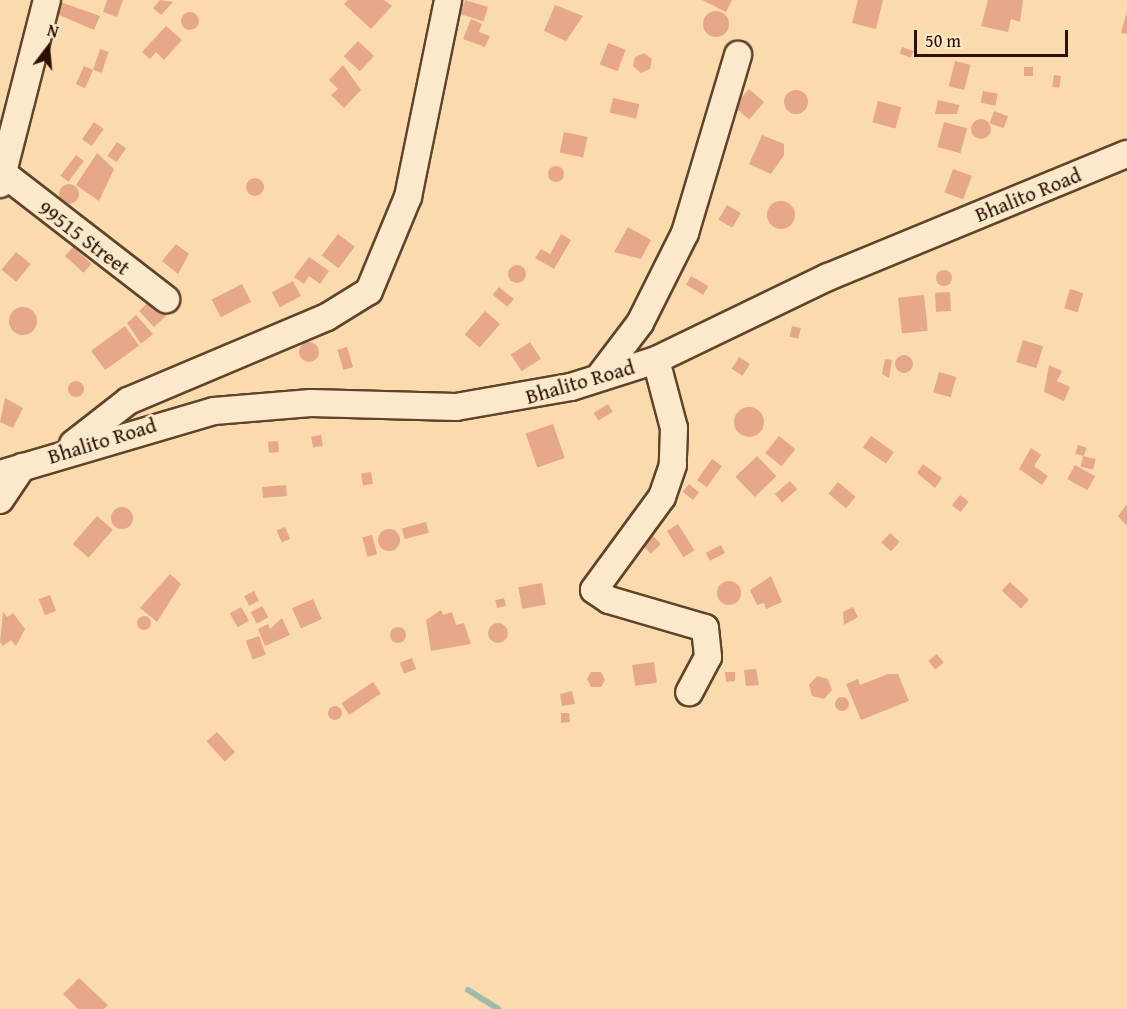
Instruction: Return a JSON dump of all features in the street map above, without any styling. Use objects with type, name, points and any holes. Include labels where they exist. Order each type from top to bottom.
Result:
[{"type":"street","points":[[2,179],[47,0]]},
{"type":"street","points":[[61,454],[128,401],[327,317],[369,291],[408,197],[448,0]]},
{"type":"street","points":[[599,377],[640,323],[685,233],[738,55]]},
{"type":"street","name":"Bhalito Road","points":[[11,470],[214,411],[311,403],[456,407],[524,399],[656,360],[828,276],[1127,154]]},
{"type":"street","name":"99515 Street","points":[[2,179],[166,299]]},
{"type":"street","points":[[656,360],[674,428],[673,465],[662,496],[594,586],[609,600],[705,628],[708,657],[688,692]]},
{"type":"street","points":[[0,500],[11,470]]},
{"type":"building","points":[[55,0],[100,16],[94,30],[50,11]]},
{"type":"building","points":[[107,0],[123,0],[117,17],[103,12]]},
{"type":"building","points":[[160,0],[173,2],[161,15],[153,8]]},
{"type":"building","points":[[348,0],[384,0],[392,6],[371,29],[344,4]]},
{"type":"building","points":[[465,0],[488,7],[484,21],[461,14]]},
{"type":"building","points":[[702,0],[732,0],[726,12]]},
{"type":"building","points":[[858,0],[883,0],[876,29],[852,23]]},
{"type":"building","points":[[988,0],[1023,0],[1020,22],[1011,19],[1008,32],[981,26]]},
{"type":"building","points":[[555,5],[583,16],[566,41],[544,31]]},
{"type":"building","points":[[716,11],[725,15],[729,24],[725,33],[716,37],[707,33],[703,24],[707,15]]},
{"type":"building","points":[[1127,11],[1127,34],[1121,33]]},
{"type":"building","points":[[190,12],[196,15],[199,21],[196,27],[190,30],[184,27],[181,21],[184,15]]},
{"type":"building","points":[[471,19],[482,24],[479,32],[490,36],[485,47],[463,39]]},
{"type":"building","points":[[166,26],[182,40],[164,60],[156,52],[150,59],[142,52]]},
{"type":"building","points":[[358,41],[374,56],[360,71],[344,56]]},
{"type":"building","points":[[608,43],[626,50],[617,71],[600,64]]},
{"type":"building","points":[[902,47],[913,51],[911,58],[900,54]]},
{"type":"building","points":[[100,49],[109,52],[102,73],[93,70]]},
{"type":"building","points":[[644,53],[652,59],[650,69],[641,73],[633,66],[635,57]]},
{"type":"building","points":[[955,61],[971,65],[964,90],[949,86]]},
{"type":"building","points":[[343,65],[361,90],[344,108],[331,95],[338,89],[329,80]]},
{"type":"building","points":[[84,66],[93,70],[85,88],[76,84]]},
{"type":"building","points":[[1024,67],[1033,67],[1033,76],[1024,76]]},
{"type":"building","points":[[1054,75],[1061,76],[1059,88],[1052,87]]},
{"type":"building","points":[[749,89],[764,102],[749,119],[734,106]]},
{"type":"building","points":[[796,90],[801,91],[807,97],[807,107],[801,113],[796,114],[791,113],[785,107],[784,102],[785,97],[791,91]]},
{"type":"building","points":[[983,91],[998,94],[995,106],[981,103]]},
{"type":"building","points":[[613,98],[639,104],[636,119],[610,113]]},
{"type":"building","points":[[938,100],[959,105],[957,114],[935,114]]},
{"type":"building","points":[[878,101],[901,107],[895,128],[872,122]]},
{"type":"building","points":[[994,111],[1008,116],[1004,128],[990,123]]},
{"type":"building","points":[[981,119],[988,122],[991,129],[988,136],[981,139],[974,136],[971,129],[974,122]]},
{"type":"building","points":[[94,122],[104,129],[92,146],[82,139]]},
{"type":"building","points":[[944,122],[967,128],[960,153],[937,147]]},
{"type":"building","points":[[564,132],[587,137],[583,158],[560,153]]},
{"type":"building","points":[[762,135],[784,144],[784,155],[771,174],[749,164]]},
{"type":"building","points":[[117,142],[126,148],[117,162],[107,156]]},
{"type":"building","points":[[97,153],[114,169],[99,201],[76,185]]},
{"type":"building","points":[[76,155],[84,161],[68,182],[60,176]]},
{"type":"building","points":[[556,166],[564,174],[556,182],[548,174]]},
{"type":"building","points":[[953,169],[972,176],[963,199],[944,192]]},
{"type":"building","points":[[255,178],[261,181],[264,187],[261,193],[255,196],[249,193],[246,187],[249,181]]},
{"type":"building","points":[[65,184],[73,184],[79,190],[79,198],[73,204],[65,204],[59,198],[59,190]]},
{"type":"building","points":[[781,201],[791,205],[795,215],[791,225],[781,229],[771,225],[767,215],[771,205]]},
{"type":"building","points":[[727,205],[741,213],[732,228],[718,220]]},
{"type":"building","points":[[628,227],[651,240],[641,259],[614,252]]},
{"type":"building","points":[[338,234],[355,247],[339,268],[322,256]]},
{"type":"building","points":[[561,234],[571,240],[554,269],[535,258],[541,249],[550,254]]},
{"type":"building","points":[[176,244],[189,254],[178,274],[162,261]]},
{"type":"building","points":[[73,247],[92,264],[84,273],[65,256]]},
{"type":"building","points":[[16,252],[31,264],[16,282],[2,270]]},
{"type":"building","points":[[309,257],[329,271],[320,284],[309,276],[304,284],[294,277]]},
{"type":"building","points":[[513,265],[521,265],[526,270],[524,281],[513,283],[508,278],[508,270]]},
{"type":"building","points":[[944,270],[952,278],[944,286],[936,278]]},
{"type":"building","points":[[691,276],[708,286],[703,295],[686,285]]},
{"type":"building","points":[[293,281],[301,296],[280,307],[272,292]]},
{"type":"building","points":[[242,284],[251,302],[221,317],[212,299]]},
{"type":"building","points":[[499,287],[514,299],[507,307],[493,295]]},
{"type":"building","points":[[1070,289],[1083,293],[1078,312],[1064,308]]},
{"type":"building","points":[[950,292],[951,311],[936,312],[935,293]]},
{"type":"building","points":[[924,295],[928,331],[902,334],[898,298]]},
{"type":"building","points":[[153,298],[168,314],[154,327],[139,311]]},
{"type":"building","points":[[23,307],[33,311],[37,321],[33,331],[23,335],[13,331],[9,321],[13,311]]},
{"type":"building","points":[[485,311],[500,324],[480,348],[465,334]]},
{"type":"building","points":[[136,315],[153,334],[141,344],[127,323]]},
{"type":"building","points":[[125,326],[139,345],[105,370],[91,351]]},
{"type":"building","points":[[792,326],[801,328],[798,339],[790,337]]},
{"type":"building","points":[[1023,340],[1043,346],[1036,368],[1016,362]]},
{"type":"building","points":[[309,342],[316,345],[319,352],[316,359],[309,362],[302,359],[299,352],[302,345]]},
{"type":"building","points":[[530,342],[541,359],[522,371],[511,355]]},
{"type":"building","points":[[347,347],[353,367],[344,370],[337,350]]},
{"type":"building","points":[[904,355],[910,358],[913,364],[910,370],[904,373],[898,370],[895,364],[898,358]]},
{"type":"building","points":[[739,357],[750,364],[743,376],[732,369]]},
{"type":"building","points":[[885,359],[892,360],[889,378],[882,374]]},
{"type":"building","points":[[1049,365],[1062,371],[1057,381],[1070,387],[1064,401],[1044,392]]},
{"type":"building","points":[[939,372],[956,377],[951,397],[933,392]]},
{"type":"building","points":[[73,381],[79,381],[84,389],[82,395],[73,397],[68,392],[68,386]]},
{"type":"building","points":[[5,398],[23,408],[13,428],[0,422]]},
{"type":"building","points":[[608,404],[613,412],[598,421],[594,413]]},
{"type":"building","points":[[749,407],[760,411],[764,422],[760,433],[749,437],[738,433],[734,422],[738,411]]},
{"type":"building","points":[[553,424],[565,458],[537,467],[526,433]]},
{"type":"building","points":[[321,435],[323,446],[313,448],[311,437]]},
{"type":"building","points":[[779,436],[795,449],[781,466],[765,453]]},
{"type":"building","points":[[871,436],[894,452],[886,464],[863,447]]},
{"type":"building","points":[[278,441],[279,452],[269,453],[268,442]]},
{"type":"building","points":[[1078,445],[1087,448],[1084,456],[1075,454]]},
{"type":"building","points":[[1031,448],[1041,455],[1034,466],[1048,476],[1042,485],[1019,469]]},
{"type":"building","points":[[757,456],[776,476],[755,497],[735,477]]},
{"type":"building","points":[[1083,456],[1096,459],[1093,470],[1081,467]]},
{"type":"building","points":[[712,459],[722,466],[707,487],[697,480]]},
{"type":"building","points":[[923,464],[942,478],[935,488],[917,473]]},
{"type":"building","points":[[1075,465],[1095,476],[1087,490],[1067,479]]},
{"type":"building","points":[[371,472],[373,484],[363,485],[361,474]]},
{"type":"building","points":[[790,481],[797,489],[782,502],[775,494]]},
{"type":"building","points":[[838,482],[856,497],[846,508],[828,493]]},
{"type":"building","points":[[689,484],[699,492],[693,500],[683,492]]},
{"type":"building","points":[[286,485],[287,496],[263,498],[262,487]]},
{"type":"building","points":[[960,495],[969,502],[961,512],[952,505]]},
{"type":"building","points":[[1127,504],[1127,526],[1118,516]]},
{"type":"building","points":[[122,507],[130,510],[133,518],[130,526],[122,529],[114,526],[111,518],[114,510]]},
{"type":"building","points":[[97,516],[113,530],[89,558],[73,544]]},
{"type":"building","points":[[426,522],[429,533],[405,539],[402,528]]},
{"type":"building","points":[[678,524],[694,550],[683,557],[667,531]]},
{"type":"building","points":[[285,527],[290,539],[282,542],[277,531]]},
{"type":"building","points":[[389,529],[399,536],[400,540],[393,550],[389,551],[379,544],[378,540],[385,530]]},
{"type":"building","points":[[890,533],[900,542],[891,551],[881,543]]},
{"type":"building","points":[[651,534],[661,544],[651,554],[641,544]]},
{"type":"building","points":[[372,535],[377,554],[368,557],[362,538]]},
{"type":"building","points":[[721,545],[725,553],[710,561],[706,553]]},
{"type":"building","points":[[170,574],[181,584],[157,622],[140,608]]},
{"type":"building","points":[[771,576],[782,602],[766,609],[764,603],[757,605],[750,590]]},
{"type":"building","points":[[729,581],[738,584],[741,593],[738,602],[729,605],[720,602],[717,593],[720,584]]},
{"type":"building","points":[[1010,582],[1029,600],[1021,609],[1002,591]]},
{"type":"building","points":[[542,583],[546,605],[522,609],[518,587]]},
{"type":"building","points":[[254,591],[259,601],[249,606],[244,596]]},
{"type":"building","points":[[50,595],[56,611],[45,615],[39,599]]},
{"type":"building","points":[[504,598],[506,606],[497,608],[495,600]]},
{"type":"building","points":[[313,599],[322,619],[301,628],[292,608]]},
{"type":"building","points":[[262,606],[268,617],[257,624],[251,612]]},
{"type":"building","points":[[241,607],[249,621],[238,627],[230,614]]},
{"type":"building","points":[[853,607],[858,617],[844,625],[843,612]]},
{"type":"building","points":[[441,610],[443,615],[452,612],[456,625],[464,623],[471,644],[431,651],[426,620]]},
{"type":"building","points":[[3,612],[7,617],[13,613],[25,629],[16,646],[11,640],[3,646],[0,642]]},
{"type":"building","points":[[141,616],[147,616],[151,623],[147,630],[141,630],[137,626],[137,620]]},
{"type":"building","points":[[282,618],[290,635],[265,646],[258,629],[268,624],[270,629]]},
{"type":"building","points":[[494,623],[502,623],[508,629],[508,637],[502,643],[494,643],[488,637],[488,629]]},
{"type":"building","points":[[398,627],[406,635],[398,643],[390,635]]},
{"type":"building","points":[[259,636],[266,655],[253,660],[246,641]]},
{"type":"building","points":[[937,654],[944,663],[935,669],[928,661]]},
{"type":"building","points":[[412,658],[416,669],[404,674],[400,662]]},
{"type":"building","points":[[654,662],[657,683],[635,686],[632,665]]},
{"type":"building","points":[[756,669],[759,685],[746,686],[744,670]]},
{"type":"building","points":[[591,672],[601,672],[605,680],[601,687],[591,687],[587,679]]},
{"type":"building","points":[[725,672],[735,672],[735,681],[726,682]]},
{"type":"building","points":[[888,674],[898,674],[909,701],[861,720],[846,684],[858,679],[860,685]]},
{"type":"building","points":[[817,676],[828,679],[832,690],[824,699],[812,696],[809,685]]},
{"type":"building","points":[[373,682],[381,694],[349,715],[341,703]]},
{"type":"building","points":[[572,691],[575,704],[562,706],[560,694]]},
{"type":"building","points":[[842,697],[847,699],[849,704],[847,709],[842,711],[837,709],[835,704],[837,699]]},
{"type":"building","points":[[332,706],[338,706],[342,713],[338,720],[332,720],[328,716],[328,710]]},
{"type":"building","points":[[561,713],[569,713],[570,722],[561,723]]},
{"type":"building","points":[[217,732],[235,752],[225,761],[207,741]]},
{"type":"building","points":[[79,978],[108,1005],[104,1009],[78,1009],[63,994]]},
{"type":"waterway","points":[[468,990],[498,1009]]}]
